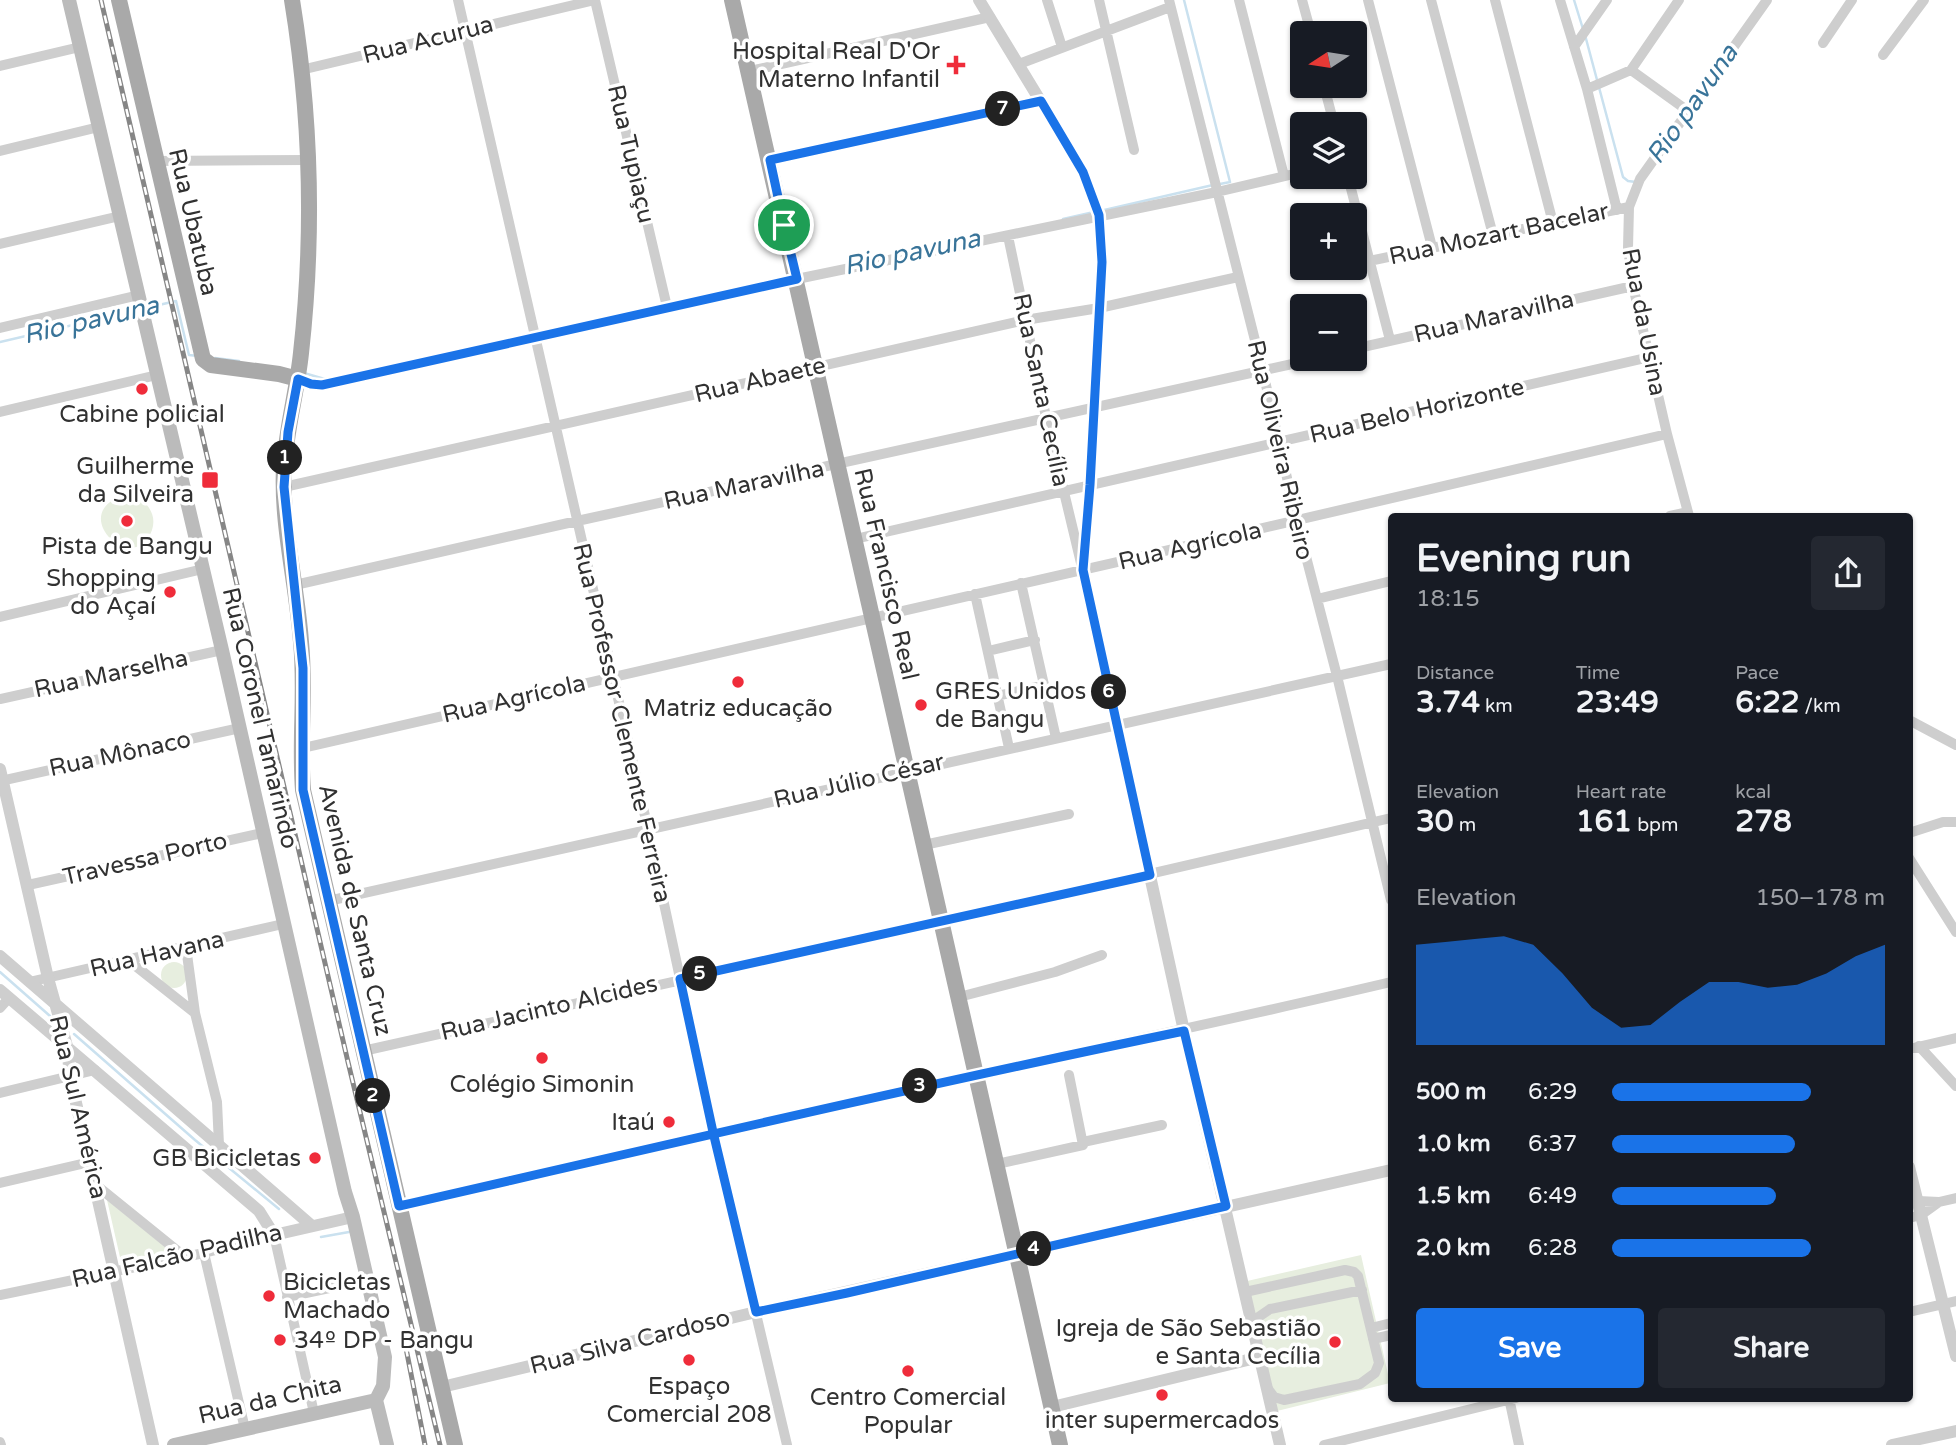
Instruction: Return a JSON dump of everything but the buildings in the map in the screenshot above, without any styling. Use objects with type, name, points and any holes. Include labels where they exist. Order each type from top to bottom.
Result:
[{"type":"main road","name":"Rua Coronel Tamarindo","points":[[69,0],[385,1357],[383,1386],[376,1400],[387,1445]]},
{"type":"main road","name":"Rua Ubatuba","points":[[119,0],[203,359],[211,365],[279,373],[298,379]]},
{"type":"main road","name":"Avenida de Santa Cruz","points":[[292,0],[308,160],[308,267],[298,379],[288,432],[284,487],[303,668],[303,790],[455,1445]]},
{"type":"main road","name":"Rua Francisco Real","points":[[732,0],[1060,1445]]},
{"type":"main road","name":"Rua da Chita","points":[[174,1445],[376,1400]]},
{"type":"street","name":"Rua Professor Clemente Ferreira","points":[[458,0],[648,829],[713,1132],[787,1445]]},
{"type":"street","name":"Rua Acurua","points":[[301,70],[595,0]]},
{"type":"street","name":"Rua Tupiaçu","points":[[595,0],[667,306]]},
{"type":"street","points":[[979,0],[1083,172],[1099,215],[1102,262],[1083,570]]},
{"type":"street","points":[[1047,0],[1062,47]]},
{"type":"street","points":[[1099,0],[1134,150]]},
{"type":"street","points":[[1239,0],[1284,176]]},
{"type":"street","points":[[1302,0],[1308,21]]},
{"type":"street","points":[[1368,0],[1432,247]]},
{"type":"street","points":[[1431,0],[1493,235]]},
{"type":"street","points":[[1495,0],[1553,223]]},
{"type":"street","points":[[1560,0],[1587,89],[1617,210]]},
{"type":"street","points":[[1574,47],[1607,0]]},
{"type":"street","points":[[1587,89],[1631,70],[1679,0]]},
{"type":"street","name":"Rua da Usina","points":[[1688,513],[1633,286],[1628,248],[1629,207],[1640,179],[1767,0]]},
{"type":"street","points":[[1823,43],[1852,0]]},
{"type":"street","points":[[1883,55],[1924,0]]},
{"type":"street","points":[[1019,64],[1170,4]]},
{"type":"street","name":"Rua Oliveira Ribeiro","points":[[1170,4],[1388,883]]},
{"type":"street","points":[[750,71],[990,17]]},
{"type":"street","points":[[0,66],[80,47]]},
{"type":"street","points":[[1631,70],[1688,111]]},
{"type":"street","points":[[770,160],[1041,101]]},
{"type":"street","points":[[0,151],[99,127]]},
{"type":"street","points":[[155,160],[308,160]]},
{"type":"street","points":[[298,379],[322,385],[536,334],[1290,175]]},
{"type":"street","points":[[1351,189],[1390,340]]},
{"type":"street","name":"Rua Mozart Bacelar","points":[[1370,261],[1629,207]]},
{"type":"street","points":[[0,244],[120,216]]},
{"type":"street","name":"Rua Santa Cecília","points":[[1008,236],[1062,491],[1083,570],[1184,1031],[1280,1445]]},
{"type":"street","name":"Rua Abaete","points":[[284,487],[1025,320],[1099,308],[1238,277]]},
{"type":"street","name":"Rua Maravilha","points":[[1367,346],[1633,286]]},
{"type":"street","points":[[0,328],[138,295]]},
{"type":"street","name":"Rua Belo Horizonte","points":[[855,539],[1650,358]]},
{"type":"street","name":"Rua Maravilha","points":[[295,585],[1290,365]]},
{"type":"street","points":[[0,412],[157,375]]},
{"type":"street","name":"Rua Agrícola","points":[[303,748],[872,616],[1297,522],[1667,434]]},
{"type":"street","points":[[0,617],[203,569]]},
{"type":"street","points":[[1021,583],[1056,738]]},
{"type":"street","points":[[1317,599],[1388,583]]},
{"type":"street","points":[[975,594],[1009,748]]},
{"type":"street","points":[[988,650],[1035,640]]},
{"type":"street","name":"Rua Marselha","points":[[0,698],[222,650]]},
{"type":"street","name":"Rua Júlio César","points":[[328,901],[1388,665]]},
{"type":"street","points":[[997,696],[1044,685]]},
{"type":"street","points":[[1913,722],[1956,745]]},
{"type":"street","name":"Rua Mônaco","points":[[1,777],[240,729]]},
{"type":"street","name":"Rua Sul América","points":[[1,777],[48,978],[67,1045],[70,1076],[153,1445]]},
{"type":"street","points":[[924,845],[1069,814]]},
{"type":"street","name":"Rua Jacinto Alcides","points":[[363,1051],[1150,875],[1388,819]]},
{"type":"street","points":[[1913,833],[1943,822],[1956,822]]},
{"type":"street","name":"Travessa Porto","points":[[28,885],[262,833]]},
{"type":"street","points":[[1913,864],[1956,932]]},
{"type":"street","name":"Rua Havana","points":[[29,982],[284,925]]},
{"type":"street","points":[[186,947],[195,1013],[217,1102],[219,1145]]},
{"type":"street","points":[[959,997],[1055,972],[1102,955]]},
{"type":"street","points":[[0,956],[312,1226]]},
{"type":"street","points":[[128,960],[195,1013]]},
{"type":"street","points":[[399,1206],[713,1132],[1184,1031],[1388,983]]},
{"type":"street","points":[[3,999],[67,1045],[259,1211],[274,1235],[314,1413]]},
{"type":"street","points":[[1914,1048],[1956,1038]]},
{"type":"street","points":[[1914,1048],[1956,1087]]},
{"type":"street","points":[[0,1093],[94,1070]]},
{"type":"street","points":[[997,1164],[1080,1147],[1083,1142],[1069,1075]]},
{"type":"street","points":[[1083,1142],[1163,1125]]},
{"type":"street","points":[[0,1183],[90,1162]]},
{"type":"street","name":"Rua Silva Cardoso","points":[[442,1387],[756,1312],[1388,1171]]},
{"type":"street","points":[[96,1185],[185,1257]]},
{"type":"street","points":[[1956,1198],[1939,1202],[1913,1202],[1915,1216],[1950,1303],[1956,1356]]},
{"type":"street","points":[[1915,1216],[1939,1202]]},
{"type":"street","name":"Rua Falcão Padilha","points":[[0,1295],[204,1253],[353,1217]]},
{"type":"street","points":[[204,1253],[245,1429]]},
{"type":"street","points":[[1245,1292],[1345,1269],[1358,1276],[1362,1290],[1379,1363],[1375,1373],[1360,1384],[1284,1400],[1274,1396],[1268,1389]]},
{"type":"street","points":[[287,1297],[367,1280]]},
{"type":"street","points":[[1253,1328],[1257,1318],[1270,1309],[1362,1290]]},
{"type":"street","points":[[1913,1311],[1950,1303]]},
{"type":"street","points":[[1371,1328],[1388,1324]]},
{"type":"street","points":[[1373,1339],[1388,1336]]},
{"type":"street","points":[[1052,1407],[1260,1357]]},
{"type":"street","points":[[1324,1445],[1500,1402]]},
{"type":"street","points":[[1512,1402],[1519,1445]]},
{"type":"street","points":[[1892,1445],[1956,1431]]},
{"type":"green space","name":"Pista de Bangu","points":[[122,496],[132,503],[142,500],[153,517],[152,530],[144,543],[132,548],[110,538],[103,528],[101,516],[107,505]]},
{"type":"green space","points":[[174,962],[183,966],[187,975],[183,984],[174,988],[165,984],[161,975],[165,966]]},
{"type":"green space","points":[[107,1200],[173,1253],[122,1266]]},
{"type":"green space","points":[[1361,1255],[1388,1383],[1273,1412],[1243,1282]]},
{"type":"waterway","name":"Rio pavuna","points":[[1184,0],[1230,182],[1220,184]]},
{"type":"waterway","name":"Rio pavuna","points":[[1574,0],[1583,29]]},
{"type":"waterway","name":"Rio pavuna","points":[[1585,35],[1623,177],[1636,182]]},
{"type":"waterway","name":"Rio pavuna","points":[[1100,211],[1213,185]]},
{"type":"waterway","name":"Rio pavuna","points":[[1063,219],[1094,212]]},
{"type":"waterway","name":"Rio pavuna","points":[[146,308],[176,301],[189,355],[198,356]]},
{"type":"waterway","name":"Rio pavuna","points":[[0,342],[137,310]]},
{"type":"waterway","name":"Rio pavuna","points":[[215,358],[239,361]]},
{"type":"waterway","name":"Rio pavuna","points":[[304,373],[328,380]]},
{"type":"waterway","points":[[0,972],[50,1016]]},
{"type":"waterway","points":[[74,1034],[279,1209]]},
{"type":"waterway","points":[[321,1237],[349,1232]]},
{"type":"railway","points":[[101,0],[440,1445]]},
{"type":"railway","points":[[403,1333],[425,1445]]},
{"type":"place","name":"Hospital Real D'Or Materno Infantil","points":[[956,65]]},
{"type":"place","name":"Cabine policial","points":[[142,389]]},
{"type":"place","name":"Guilherme da Silveira","points":[[210,480]]},
{"type":"place","name":"Pista de Bangu","points":[[127,521]]},
{"type":"place","name":"Shopping do Açaí","points":[[170,592]]},
{"type":"place","name":"Matriz educação","points":[[738,682]]},
{"type":"place","name":"GRES Unidos de Bangu","points":[[921,705]]},
{"type":"place","name":"Colégio Simonin","points":[[542,1058]]},
{"type":"place","name":"Itaú","points":[[669,1122]]},
{"type":"place","name":"GB Bicicletas","points":[[315,1158]]},
{"type":"place","name":"Bicicletas Machado","points":[[269,1296]]},
{"type":"place","name":"34º DP - Bangu","points":[[280,1340]]},
{"type":"place","name":"Igreja de São Sebastião e Santa Cecília","points":[[1335,1342]]},
{"type":"place","name":"Espaço Comercial 208","points":[[689,1360]]},
{"type":"place","name":"Centro Comercial Popular","points":[[908,1371]]},
{"type":"place","name":"inter supermercados","points":[[1162,1395]]},
{"type":"route","points":[[784,225],[770,160],[1041,101],[1083,172],[1099,215],[1102,262],[1083,570],[1150,875],[680,979],[713,1132],[756,1312],[1226,1206],[1184,1031],[713,1132],[399,1206],[303,790],[303,668],[285,504],[284,467],[298,379],[322,385],[797,279],[784,225]]}]
